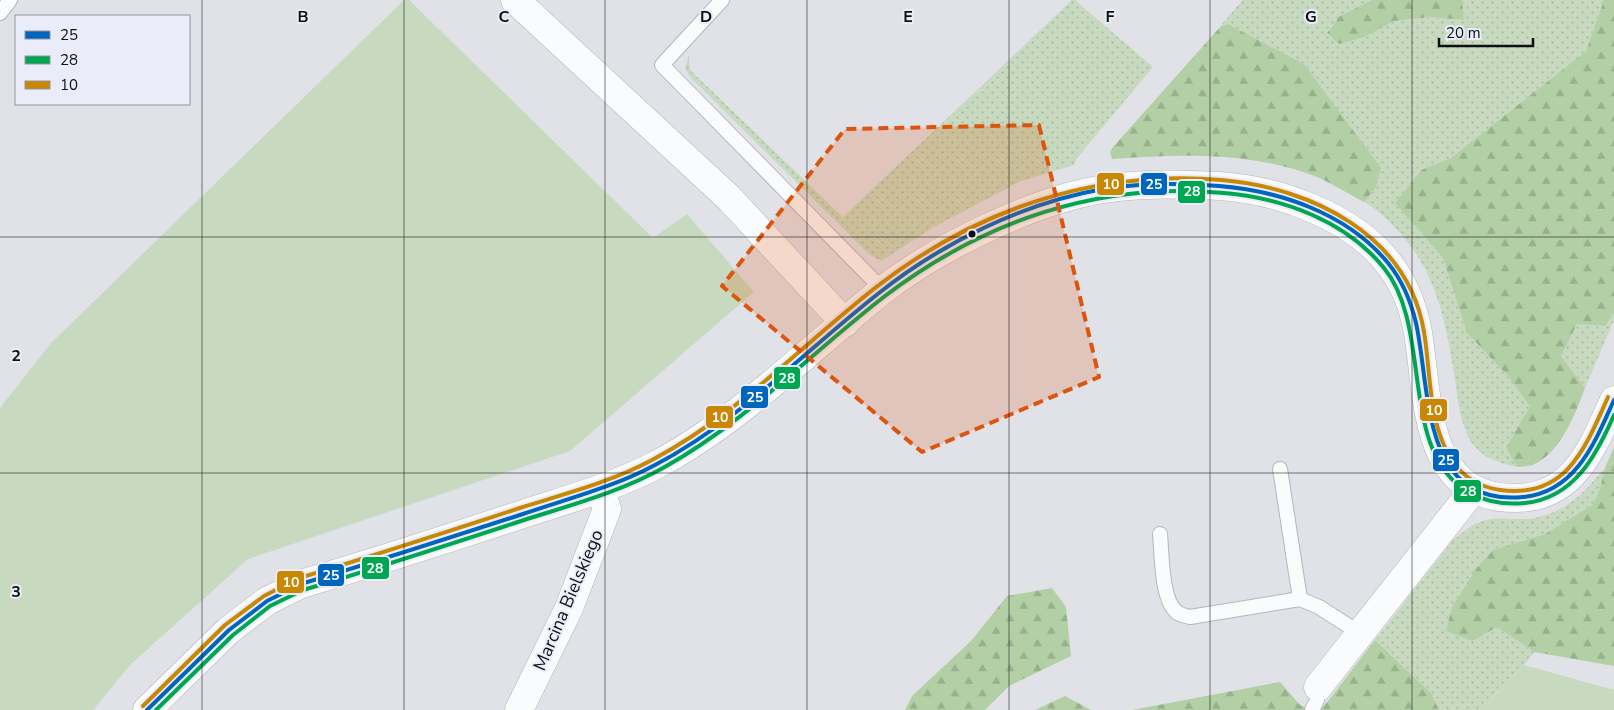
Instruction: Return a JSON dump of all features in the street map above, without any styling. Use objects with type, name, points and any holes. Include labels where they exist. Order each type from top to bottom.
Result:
[{"type":"street","points":[[515,0],[729,198],[845,322]]},
{"type":"street","points":[[147,710],[229,630],[267,601],[301,584],[600,489],[655,466],[708,433],[883,290],[972,235],[1053,202],[1102,189],[1148,184],[1191,184],[1257,191],[1313,208],[1356,233],[1374,247],[1390,265],[1403,288],[1417,328],[1431,427],[1436,447],[1453,470],[1474,489],[1487,495],[1520,498],[1539,496],[1558,488],[1581,464],[1614,400]]},
{"type":"street","name":"Marcina Bielskiego","points":[[519,710],[569,608],[607,509],[600,489]]},
{"type":"street","points":[[1315,698],[1361,634],[1474,489]]},
{"type":"lane","points":[[0,13],[10,0]]},
{"type":"lane","points":[[722,0],[662,65],[883,290]]},
{"type":"lane","points":[[1280,469],[1300,599]]},
{"type":"lane","points":[[1160,534],[1165,587],[1170,603],[1178,614],[1190,617],[1300,599],[1319,608],[1361,634]]},
{"type":"highlighted area","points":[[1039,125],[1099,377],[922,452],[722,286],[845,129]]},
{"type":"green space","points":[[404,0],[409,0],[653,238],[687,214],[754,292],[570,451],[248,559],[130,665],[93,710],[0,710],[0,408],[51,343]]},
{"type":"green space","points":[[1072,0],[1075,0],[1153,67],[1077,158],[1074,165],[1021,181],[932,228],[881,261],[868,253],[692,79],[685,69],[689,55],[690,70],[843,217]]},
{"type":"green space","points":[[1243,0],[1372,0],[1340,16],[1327,32],[1339,44],[1365,37],[1394,21],[1431,17],[1464,20],[1462,0],[1604,0],[1586,51],[1451,158],[1421,170],[1395,203],[1443,258],[1467,333],[1507,375],[1531,406],[1506,448],[1517,467],[1497,462],[1486,456],[1475,448],[1467,435],[1460,412],[1448,338],[1430,280],[1410,245],[1385,217],[1364,202],[1376,187],[1380,168],[1304,64],[1228,24],[1221,25]]},
{"type":"green space","points":[[1372,0],[1462,0],[1464,20],[1431,17],[1394,21],[1365,37],[1339,44],[1327,33],[1340,16]]},
{"type":"green space","points":[[1604,0],[1614,0],[1614,313],[1605,326],[1577,324],[1561,356],[1585,388],[1577,409],[1566,432],[1551,452],[1542,460],[1532,465],[1517,467],[1506,448],[1530,406],[1507,375],[1467,333],[1443,258],[1395,203],[1421,170],[1451,158],[1586,51]]},
{"type":"green space","points":[[1228,24],[1304,64],[1381,168],[1376,187],[1364,202],[1317,177],[1267,163],[1216,156],[1112,159],[1110,152],[1113,147],[1221,26]]},
{"type":"green space","points":[[1614,313],[1614,320],[1585,388],[1561,356],[1577,324],[1605,326]]},
{"type":"green space","points":[[1614,447],[1614,666],[1534,652],[1497,627],[1472,641],[1446,631],[1452,607],[1476,569],[1493,550],[1545,534],[1592,505],[1599,492],[1605,468]]},
{"type":"green space","points":[[1605,468],[1599,492],[1592,505],[1545,534],[1493,550],[1452,607],[1446,631],[1472,641],[1497,627],[1534,652],[1524,665],[1479,710],[1439,710],[1431,693],[1375,640],[1453,540],[1464,531],[1486,520],[1533,518],[1550,514],[1576,498]]},
{"type":"green space","points":[[1052,588],[1066,607],[1071,656],[1009,686],[985,710],[905,710],[912,696],[971,641],[1007,596]]},
{"type":"green space","points":[[1375,640],[1431,693],[1439,710],[1321,710]]},
{"type":"green space","points":[[1524,665],[1614,690],[1614,710],[1479,710]]},
{"type":"green space","points":[[1280,682],[1300,705],[1312,710],[1132,710]]},
{"type":"green space","points":[[1065,696],[1091,710],[1035,710]]},
{"type":"transit line","name":"10","points":[[143,706],[225,625],[264,596],[299,578],[587,487],[636,468],[683,442],[712,423],[740,402],[875,288],[913,261],[953,237],[995,217],[1038,201],[1082,189],[1128,181],[1174,178],[1222,180],[1256,185],[1289,193],[1321,206],[1351,223],[1377,243],[1398,268],[1414,298],[1424,332],[1434,414],[1438,431],[1444,446],[1456,466],[1479,484],[1500,490],[1523,491],[1541,487],[1557,478],[1581,452],[1608,397]]},
{"type":"transit line","name":"25","points":[[147,710],[229,630],[267,601],[301,584],[573,498],[607,486],[655,465],[715,428],[743,407],[879,293],[929,258],[956,242],[1014,215],[1073,195],[1103,189],[1146,185],[1219,186],[1266,193],[1289,200],[1333,218],[1353,231],[1372,246],[1388,263],[1398,277],[1409,299],[1421,350],[1429,410],[1436,439],[1448,464],[1465,483],[1489,495],[1523,497],[1541,493],[1557,486],[1570,475],[1591,448],[1614,400]]},
{"type":"transit line","name":"28","points":[[156,710],[233,635],[270,606],[303,590],[577,503],[647,477],[693,450],[722,430],[777,387],[857,318],[923,270],[962,247],[1003,227],[1045,212],[1088,201],[1132,193],[1178,191],[1246,196],[1269,200],[1312,215],[1351,237],[1369,251],[1384,268],[1399,294],[1408,323],[1424,420],[1433,450],[1447,474],[1470,493],[1483,499],[1518,504],[1542,499],[1557,493],[1570,484],[1591,460],[1614,415]]}]
